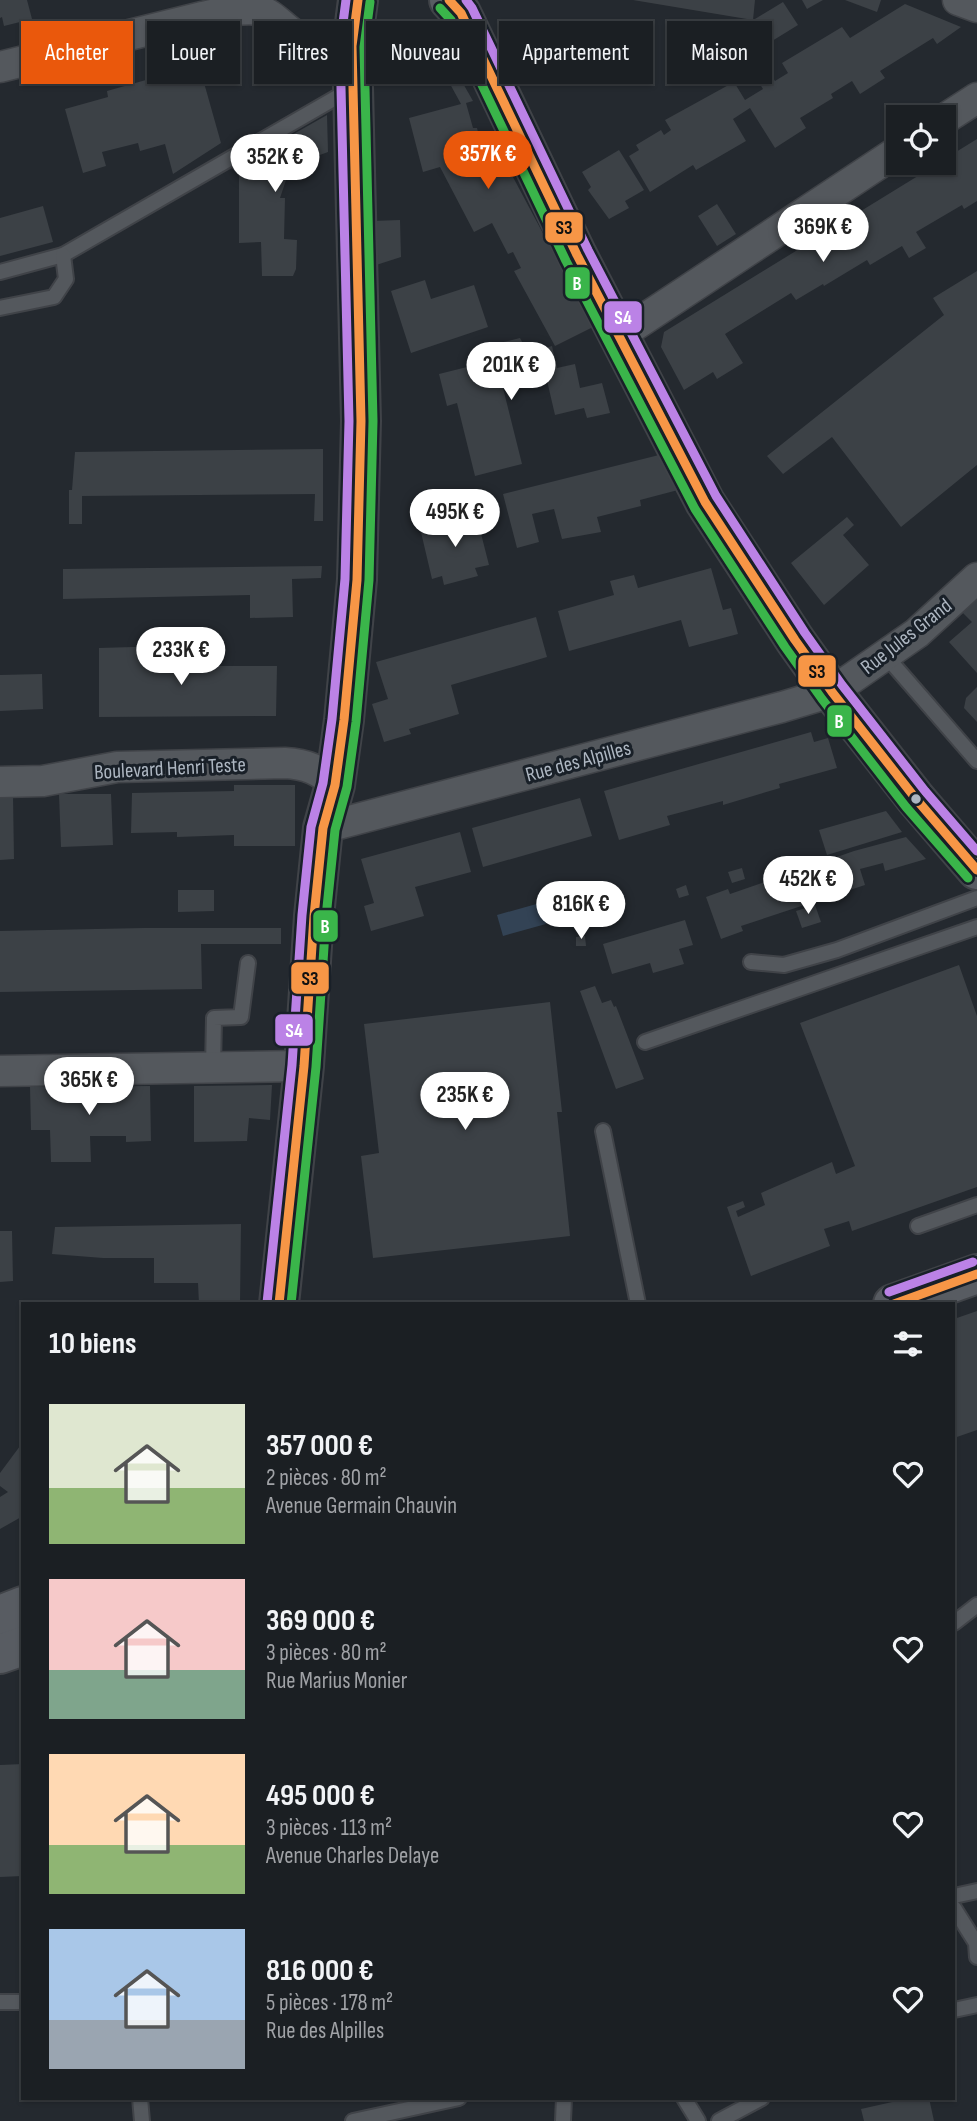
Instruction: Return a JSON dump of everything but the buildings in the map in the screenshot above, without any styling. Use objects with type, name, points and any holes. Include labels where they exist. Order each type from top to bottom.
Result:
[{"type":"street","points":[[449,0],[461,13],[577,255],[705,502],[832,692],[916,799],[977,870]]},
{"type":"street","points":[[958,0],[977,7]]},
{"type":"street","points":[[279,1302],[304,1066],[323,828],[335,785],[344,720],[357,580],[361,421],[352,46],[360,3]]},
{"type":"street","points":[[0,67],[202,17],[238,11],[258,10],[278,21]]},
{"type":"street","points":[[956,112],[977,98]]},
{"type":"street","points":[[620,335],[886,159]]},
{"type":"street","name":"Rue Jules Grand","points":[[832,692],[917,633],[977,578]]},
{"type":"street","name":"Rue des Alpilles","points":[[323,828],[832,692]]},
{"type":"street","name":"Boulevard Henri Teste","points":[[0,782],[43,781],[117,767],[285,763],[303,764],[325,775],[335,785]]},
{"type":"street","points":[[0,1071],[304,1066]]},
{"type":"street","points":[[899,1302],[977,1274]]},
{"type":"street","points":[[0,1615],[21,1607]]},
{"type":"street","points":[[0,1654],[21,1647]]},
{"type":"lane","points":[[0,272],[63,255],[353,88]]},
{"type":"lane","points":[[0,308],[54,297],[66,279],[63,255]]},
{"type":"lane","points":[[885,655],[977,761]]},
{"type":"lane","points":[[751,962],[784,965],[836,950],[977,898]]},
{"type":"lane","points":[[645,1042],[977,927]]},
{"type":"lane","points":[[213,1068],[214,1018],[241,1017],[248,963]]},
{"type":"lane","points":[[603,1131],[638,1302]]},
{"type":"lane","points":[[918,1226],[977,1205]]},
{"type":"lane","points":[[955,1622],[977,1605]]},
{"type":"lane","points":[[955,1896],[977,1891]]},
{"type":"lane","points":[[955,1910],[976,1943],[977,1957]]},
{"type":"lane","points":[[0,2003],[21,2002]]},
{"type":"lane","points":[[955,2010],[977,2005]]},
{"type":"lane","points":[[140,2100],[142,2121]]},
{"type":"lane","points":[[353,2121],[449,2100]]},
{"type":"lane","points":[[563,2121],[564,2100]]},
{"type":"lane","points":[[685,2100],[698,2121]]},
{"type":"lane","points":[[722,2120],[758,2100]]},
{"type":"water","points":[[540,903],[546,924],[503,936],[497,915]]},
{"type":"transit line","name":"S4","points":[[267,1302],[292,1065],[311,827],[323,783],[332,719],[345,579],[349,421],[340,46],[346,0]]},
{"type":"transit line","name":"S3","points":[[279,1302],[304,1066],[323,828],[335,785],[344,720],[357,580],[361,421],[352,46],[358,0]]},
{"type":"transit line","name":"S3","points":[[449,0],[461,13],[577,255],[705,502],[832,692],[916,799],[977,870]]},
{"type":"transit line","name":"S4","points":[[466,0],[588,250],[716,496],[842,685],[925,791],[977,851]]},
{"type":"transit line","name":"B","points":[[291,1302],[316,1067],[335,830],[347,787],[356,722],[369,580],[373,421],[364,47],[370,2]]},
{"type":"transit line","name":"B","points":[[440,8],[451,20],[566,261],[695,509],[822,699],[906,807],[968,878]]},
{"type":"transit line","name":"S4","points":[[889,1292],[973,1262]]},
{"type":"transit line","name":"S3","points":[[900,1302],[977,1274]]}]
